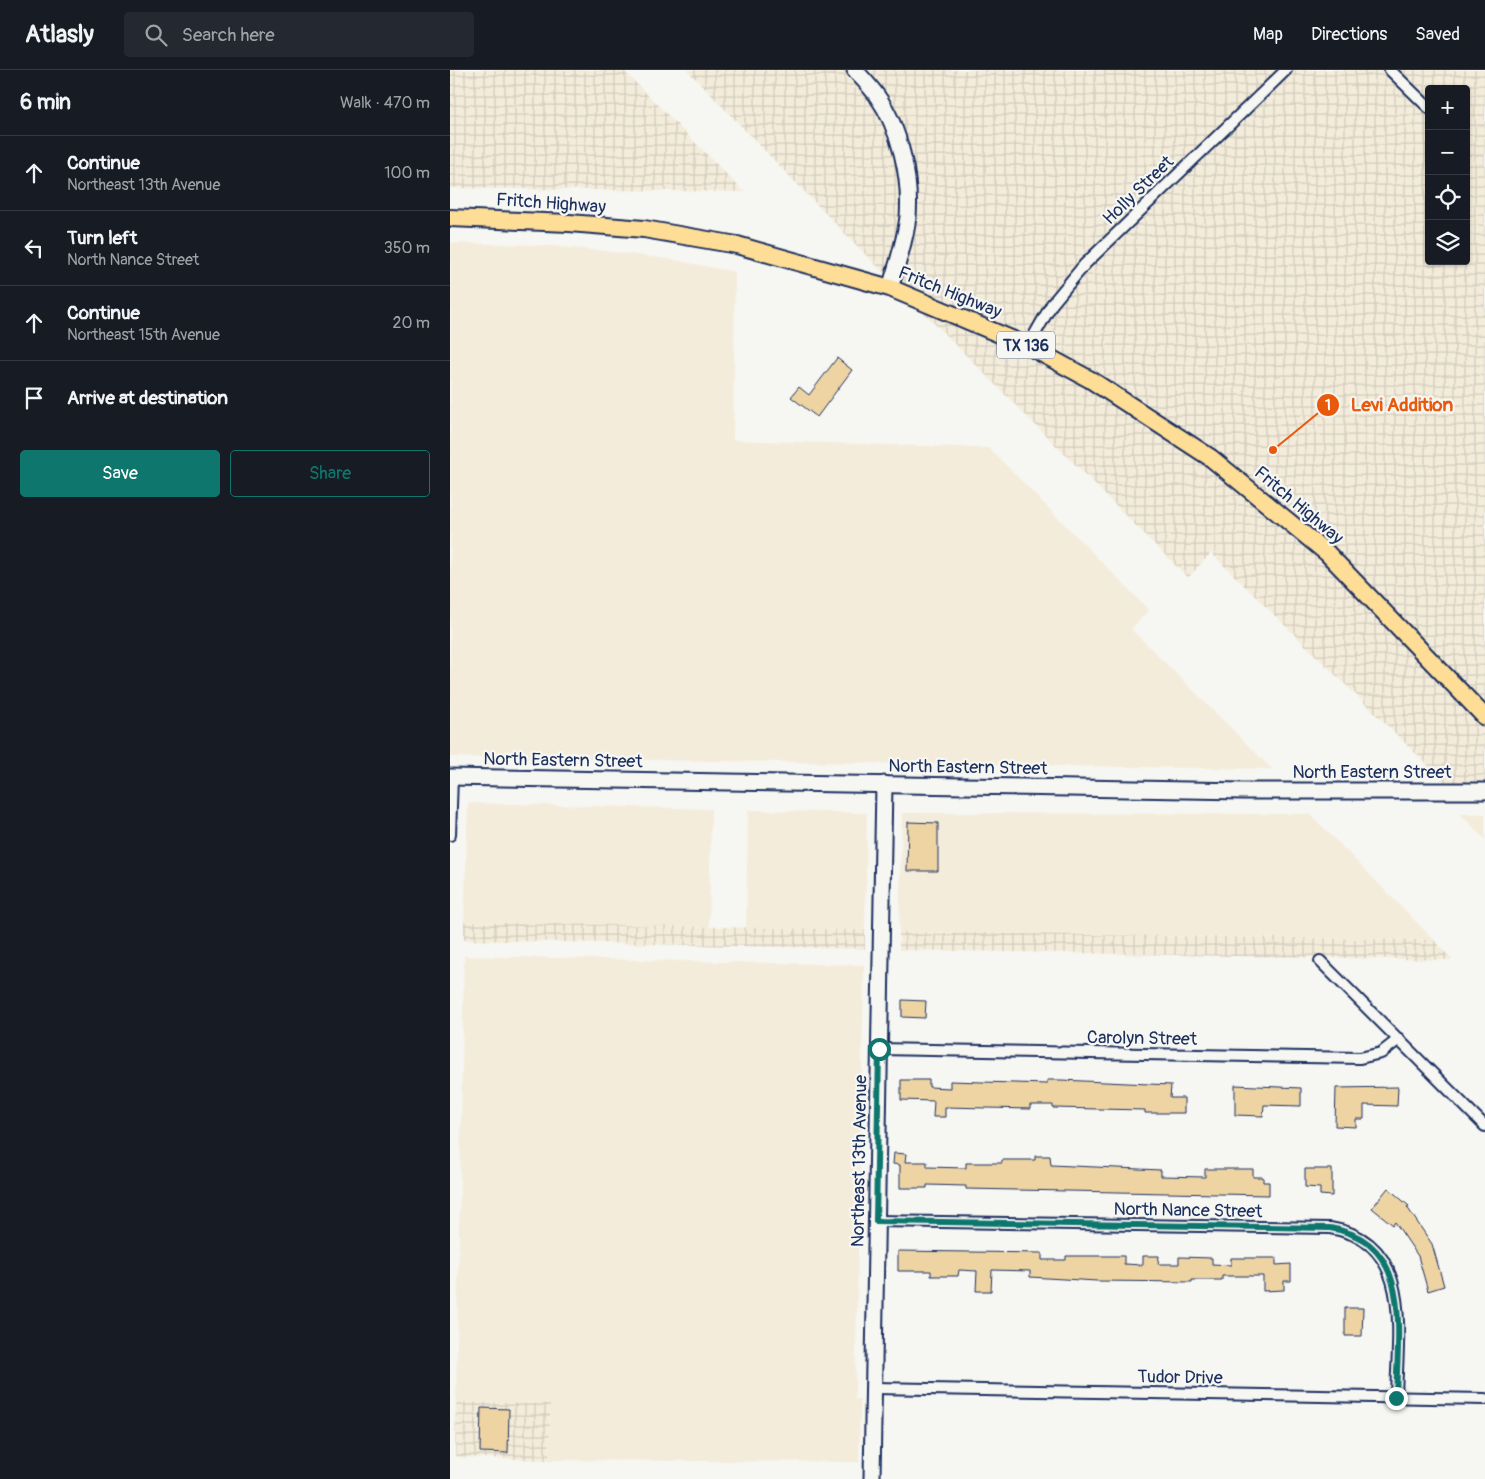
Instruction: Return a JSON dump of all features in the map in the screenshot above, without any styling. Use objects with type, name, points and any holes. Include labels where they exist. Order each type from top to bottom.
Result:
[{"type":"main road","points":[[855,70],[877,95],[890,117],[906,178],[908,216],[904,242],[890,288]]},
{"type":"main road","name":"Fritch Highway","points":[[450,218],[569,223],[644,229],[737,245],[890,288],[1028,346],[1091,380],[1211,458],[1327,553],[1485,717]]},
{"type":"main road","name":"North Eastern Street","points":[[451,777],[1244,791],[1485,791]]},
{"type":"main road","name":"Northeast 13th Avenue","points":[[872,1479],[884,784]]},
{"type":"street","name":"Holly Street","points":[[1028,346],[1052,304],[1085,264],[1286,70]]},
{"type":"street","points":[[1390,70],[1425,104]]},
{"type":"street","points":[[450,835],[451,777]]},
{"type":"street","points":[[1320,960],[1485,1126]]},
{"type":"street","name":"Carolyn Street","points":[[879,1049],[1360,1058],[1381,1053],[1399,1039]]},
{"type":"street","name":"North Nance Street","points":[[876,1221],[1320,1228],[1345,1230],[1369,1243],[1386,1263],[1392,1278],[1396,1297],[1396,1398]]},
{"type":"street","name":"Tudor Drive","points":[[874,1388],[1485,1399]]},
{"type":"shaded area","points":[[450,70],[623,70],[744,192],[450,188]]},
{"type":"shaded area","points":[[687,70],[1485,70],[1485,787],[1449,786],[1211,553],[1188,578],[860,249]]},
{"type":"shaded area","points":[[451,243],[538,245],[595,250],[669,259],[735,272],[733,440],[989,448],[1149,610],[1131,629],[1272,769],[450,757]]},
{"type":"shaded area","points":[[468,803],[711,809],[709,927],[464,922]]},
{"type":"shaded area","points":[[748,810],[867,813],[865,930],[746,928]]},
{"type":"shaded area","points":[[902,813],[1310,814],[1434,940],[899,932]]},
{"type":"shaded area","points":[[1460,814],[1485,814],[1485,839]]},
{"type":"shaded area","points":[[464,922],[865,930],[865,949],[464,940]]},
{"type":"shaded area","points":[[899,932],[1434,940],[1452,960],[899,950]]},
{"type":"shaded area","points":[[464,956],[864,965],[855,1399],[860,1399],[859,1462],[549,1460],[550,1404],[456,1402]]},
{"type":"shaded area","points":[[456,1402],[550,1404],[549,1460],[455,1457]]},
{"type":"building","points":[[837,358],[852,370],[817,417],[791,397],[799,387],[809,395]]},
{"type":"building","points":[[908,822],[938,823],[938,871],[907,871]]},
{"type":"building","points":[[902,1000],[926,1001],[925,1018],[902,1017]]},
{"type":"building","points":[[901,1080],[929,1080],[929,1087],[950,1088],[950,1081],[1047,1084],[1047,1080],[1061,1080],[1171,1085],[1170,1098],[1184,1098],[1184,1113],[1145,1113],[1145,1110],[1053,1108],[1053,1105],[1030,1105],[1030,1109],[945,1107],[945,1117],[933,1117],[934,1101],[901,1100]]},
{"type":"building","points":[[1235,1085],[1301,1088],[1301,1106],[1264,1105],[1263,1116],[1235,1115]]},
{"type":"building","points":[[1398,1087],[1397,1106],[1364,1105],[1364,1119],[1356,1119],[1356,1127],[1335,1126],[1336,1088]]},
{"type":"building","points":[[894,1153],[906,1154],[905,1162],[927,1162],[927,1167],[966,1168],[966,1163],[1002,1163],[1002,1160],[1035,1160],[1035,1156],[1050,1156],[1051,1165],[1161,1170],[1161,1176],[1205,1177],[1205,1169],[1253,1169],[1253,1177],[1263,1177],[1263,1182],[1269,1182],[1269,1195],[966,1189],[966,1186],[927,1185],[927,1188],[900,1188],[900,1165],[893,1164]]},
{"type":"building","points":[[1305,1169],[1332,1169],[1332,1196],[1320,1195],[1320,1188],[1305,1187]]},
{"type":"building","points":[[1388,1188],[1409,1206],[1407,1207],[1432,1244],[1444,1286],[1428,1291],[1418,1256],[1395,1222],[1393,1225],[1372,1208]]},
{"type":"building","points":[[898,1251],[1042,1253],[1042,1260],[1066,1260],[1066,1256],[1124,1256],[1124,1264],[1143,1265],[1143,1256],[1159,1256],[1158,1264],[1179,1264],[1179,1257],[1212,1258],[1212,1264],[1231,1265],[1231,1258],[1276,1258],[1276,1265],[1291,1264],[1291,1281],[1284,1281],[1284,1290],[1263,1291],[1263,1276],[1222,1276],[1222,1280],[1192,1280],[1192,1282],[1097,1281],[1030,1277],[1030,1271],[992,1270],[991,1291],[976,1291],[977,1271],[959,1270],[958,1276],[931,1276],[931,1271],[898,1271]]},
{"type":"building","points":[[1345,1308],[1363,1308],[1362,1336],[1345,1336]]},
{"type":"building","points":[[481,1408],[509,1409],[508,1453],[480,1452]]},
{"type":"place","name":"Levi Addition","points":[[1273,450]]},
{"type":"route","points":[[879,1049],[876,1221],[1330,1228],[1345,1230],[1369,1243],[1378,1252],[1386,1263],[1392,1278],[1396,1297],[1396,1398]]}]
